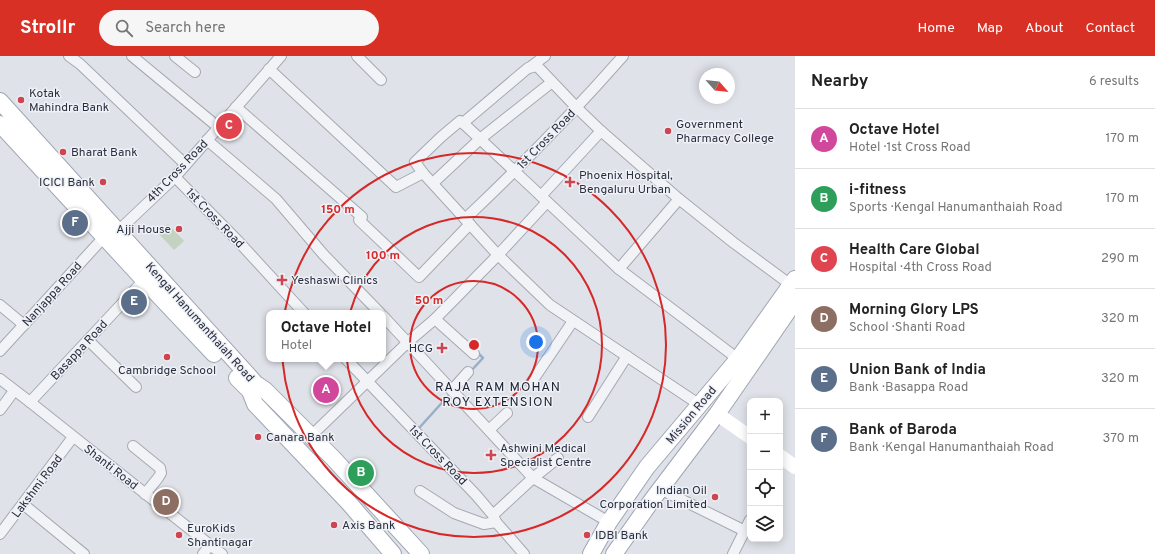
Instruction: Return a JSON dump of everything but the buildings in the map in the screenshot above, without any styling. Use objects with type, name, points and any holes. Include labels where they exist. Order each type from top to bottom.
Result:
[{"type":"main road","name":"Kengal Hanumanthaiah Road","points":[[0,101],[111,234],[258,393]]},
{"type":"main road","name":"Kengal Hanumanthaiah Road","points":[[0,124],[64,193],[111,234],[144,280],[258,393]]},
{"type":"main road","name":"Mission Road","points":[[614,554],[660,489],[738,359],[793,282]]},
{"type":"main road","name":"Mission Road","points":[[591,554],[609,522],[648,467],[714,404],[726,400],[795,301]]},
{"type":"main road","name":"Kengal Hanumanthaiah Road","points":[[258,393],[265,390],[333,458],[421,554]]},
{"type":"main road","name":"Kengal Hanumanthaiah Road","points":[[258,393],[255,404],[349,503],[387,551]]},
{"type":"main road","points":[[258,393],[402,554]]},
{"type":"main road","points":[[258,393],[409,554]]},
{"type":"main road","points":[[600,554],[648,486],[708,410]]},
{"type":"street","points":[[69,56],[80,64],[185,164]]},
{"type":"street","points":[[132,56],[218,127]]},
{"type":"street","points":[[175,56],[195,72]]},
{"type":"street","name":"4th Cross Road","points":[[111,234],[175,177],[281,56]]},
{"type":"street","points":[[357,56],[381,80]]},
{"type":"street","points":[[463,123],[528,68],[545,56]]},
{"type":"street","name":"1st Cross Road","points":[[236,107],[362,217],[359,220],[419,277],[514,172],[577,108],[623,56]]},
{"type":"street","points":[[528,68],[537,66],[601,131],[679,199],[734,244],[793,282]]},
{"type":"street","points":[[269,69],[396,187],[423,174]]},
{"type":"street","points":[[433,183],[480,139],[552,82]]},
{"type":"street","points":[[738,359],[619,269],[460,121],[415,162],[423,174],[433,183],[498,255],[550,305],[747,435]]},
{"type":"street","points":[[311,436],[408,342],[435,319],[498,255],[601,131]]},
{"type":"street","points":[[208,140],[276,199],[323,254],[377,310]]},
{"type":"street","name":"1st Cross Road","points":[[175,177],[301,310]]},
{"type":"street","points":[[619,269],[679,199]]},
{"type":"street","name":"Nanjappa Road","points":[[0,351],[111,234]]},
{"type":"street","name":"Basappa Road","points":[[30,402],[144,280]]},
{"type":"street","points":[[0,305],[24,325]]},
{"type":"street","points":[[386,319],[533,478],[609,522]]},
{"type":"street","points":[[435,319],[474,354]]},
{"type":"street","points":[[531,383],[573,320]]},
{"type":"street","points":[[88,340],[136,387]]},
{"type":"street","points":[[588,417],[626,356]]},
{"type":"street","name":"1st Cross Road","points":[[349,362],[476,495],[524,554]]},
{"type":"street","points":[[452,390],[468,372]]},
{"type":"street","name":"Shanti Road","points":[[0,379],[222,554]]},
{"type":"street","points":[[0,410],[14,391]]},
{"type":"street","points":[[489,430],[507,413]]},
{"type":"street","name":"Lakshmi Road","points":[[0,534],[74,437]]},
{"type":"street","points":[[133,446],[160,468],[161,473],[145,494]]},
{"type":"street","points":[[62,453],[77,449],[91,452]]},
{"type":"street","points":[[420,491],[454,513],[484,524],[494,519],[533,478],[558,458]]},
{"type":"street","points":[[783,459],[795,467]]},
{"type":"street","points":[[660,489],[745,531]]},
{"type":"street","points":[[23,504],[84,554]]},
{"type":"street","points":[[733,554],[747,527]]},
{"type":"street","points":[[203,554],[210,546]]},
{"type":"green space","points":[[168,224],[184,241],[174,250],[158,233]]},
{"type":"waterway","points":[[470,372],[483,358],[477,352]]},
{"type":"waterway","points":[[420,427],[448,396]]},
{"type":"place","name":"Kotak Mahindra Bank","points":[[21,100]]},
{"type":"place","name":"Health Care Global","points":[[229,126]]},
{"type":"place","name":"Government Pharmacy College","points":[[668,131]]},
{"type":"place","name":"Bharat Bank","points":[[63,152]]},
{"type":"place","name":"ICICI Bank","points":[[103,182]]},
{"type":"place","name":"Phoenix Hospital, Bengaluru Urban","points":[[570,182]]},
{"type":"place","name":"Bank of Baroda","points":[[75,223]]},
{"type":"place","name":"Ajji House","points":[[179,229]]},
{"type":"place","name":"Yeshaswi Clinics","points":[[282,280]]},
{"type":"place","name":"Union Bank of India","points":[[134,302]]},
{"type":"place","name":"HCG","points":[[442,348]]},
{"type":"place","name":"Cambridge School","points":[[167,357]]},
{"type":"place","name":"Octave Hotel","points":[[326,390]]},
{"type":"place","name":"Canara Bank","points":[[258,437]]},
{"type":"place","name":"Ashwini Medical Specialist Centre","points":[[491,455]]},
{"type":"place","name":"i-fitness","points":[[361,473]]},
{"type":"place","name":"Indian Oil Corporation Limited","points":[[715,497]]},
{"type":"place","name":"Morning Glory LPS","points":[[166,502]]},
{"type":"place","name":"Axis Bank","points":[[334,525]]},
{"type":"place","name":"EuroKids Shantinagar","points":[[179,535]]},
{"type":"place","name":"IDBI Bank","points":[[587,535]]},
{"type":"district","name":"RAJA RAM MOHAN ROY EXTENSION","points":[[498,394]]}]
